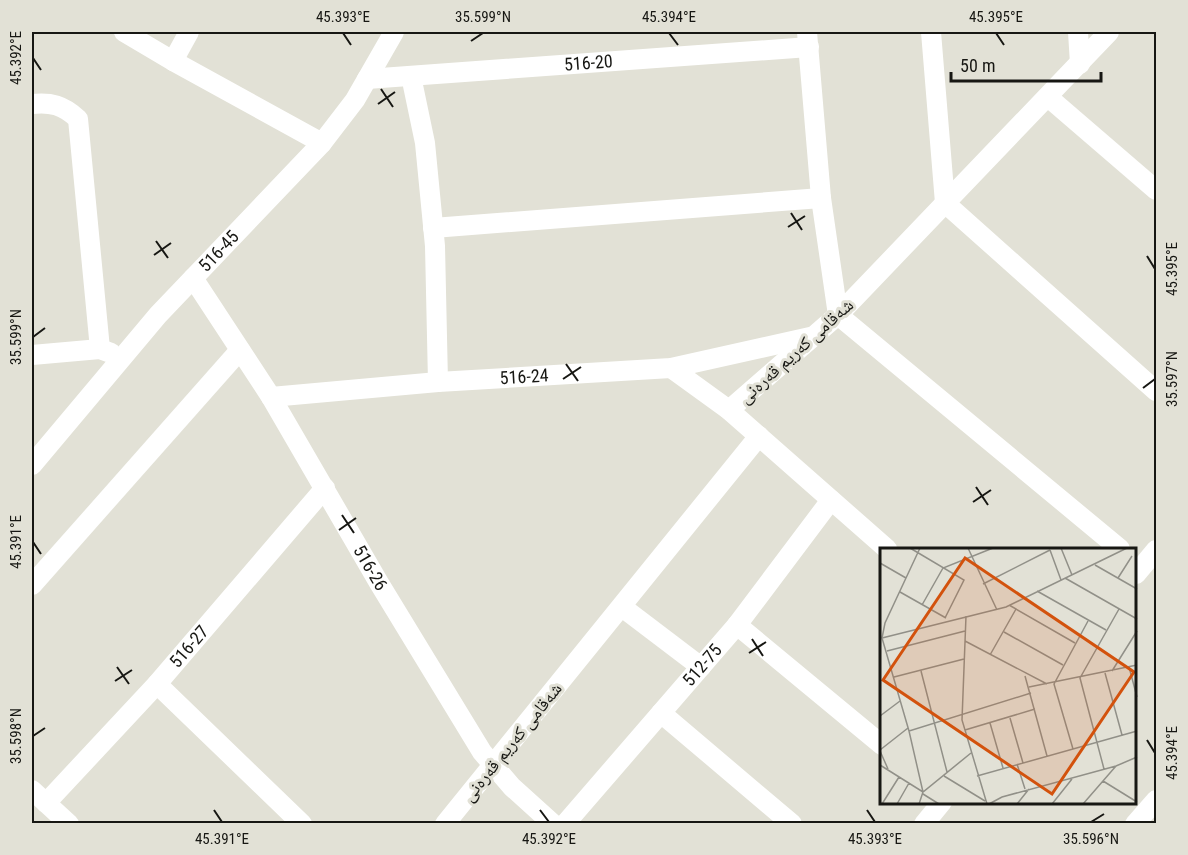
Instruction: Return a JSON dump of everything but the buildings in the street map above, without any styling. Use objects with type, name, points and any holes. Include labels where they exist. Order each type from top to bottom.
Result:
[{"type":"street","points":[[124,32],[322,142]]},
{"type":"street","points":[[173,61],[189,32]]},
{"type":"street","name":"516-45","points":[[32,465],[122,357],[322,142],[367,79],[394,32]]},
{"type":"street","points":[[931,32],[945,203],[1156,391]]},
{"type":"street","points":[[1078,32],[1080,64]]},
{"type":"street","name":"شەقامی کەریم قەرەنی","points":[[446,824],[759,436],[729,410],[838,315],[1109,32]]},
{"type":"street","points":[[808,39],[821,198],[838,315],[1119,548]]},
{"type":"street","name":"516-20","points":[[367,79],[808,39]]},
{"type":"street","points":[[411,76],[425,143],[433,228],[438,382]]},
{"type":"street","points":[[1048,97],[1156,190]]},
{"type":"street","points":[[39,103],[66,108],[78,119],[100,349]]},
{"type":"street","points":[[433,228],[821,198]]},
{"type":"street","name":"516-26","points":[[194,278],[271,396],[378,583],[482,752],[512,787],[553,824]]},
{"type":"street","name":"516-24","points":[[271,396],[438,382],[672,368],[810,338]]},
{"type":"street","points":[[32,355],[100,349],[122,357]]},
{"type":"street","points":[[32,585],[240,350]]},
{"type":"street","points":[[672,368],[729,410]]},
{"type":"street","points":[[759,436],[886,548]]},
{"type":"street","name":"516-27","points":[[39,796],[157,684],[325,488]]},
{"type":"street","name":"512-75","points":[[566,824],[737,625],[831,500]]},
{"type":"street","points":[[1138,568],[1156,550]]},
{"type":"street","points":[[622,607],[701,667]]},
{"type":"street","points":[[737,625],[880,743]]},
{"type":"street","points":[[157,684],[302,824]]},
{"type":"street","points":[[661,713],[792,824]]},
{"type":"street","points":[[39,796],[69,824]]},
{"type":"street","points":[[1135,824],[1156,800]]},
{"type":"street","points":[[924,823],[940,804]]}]
